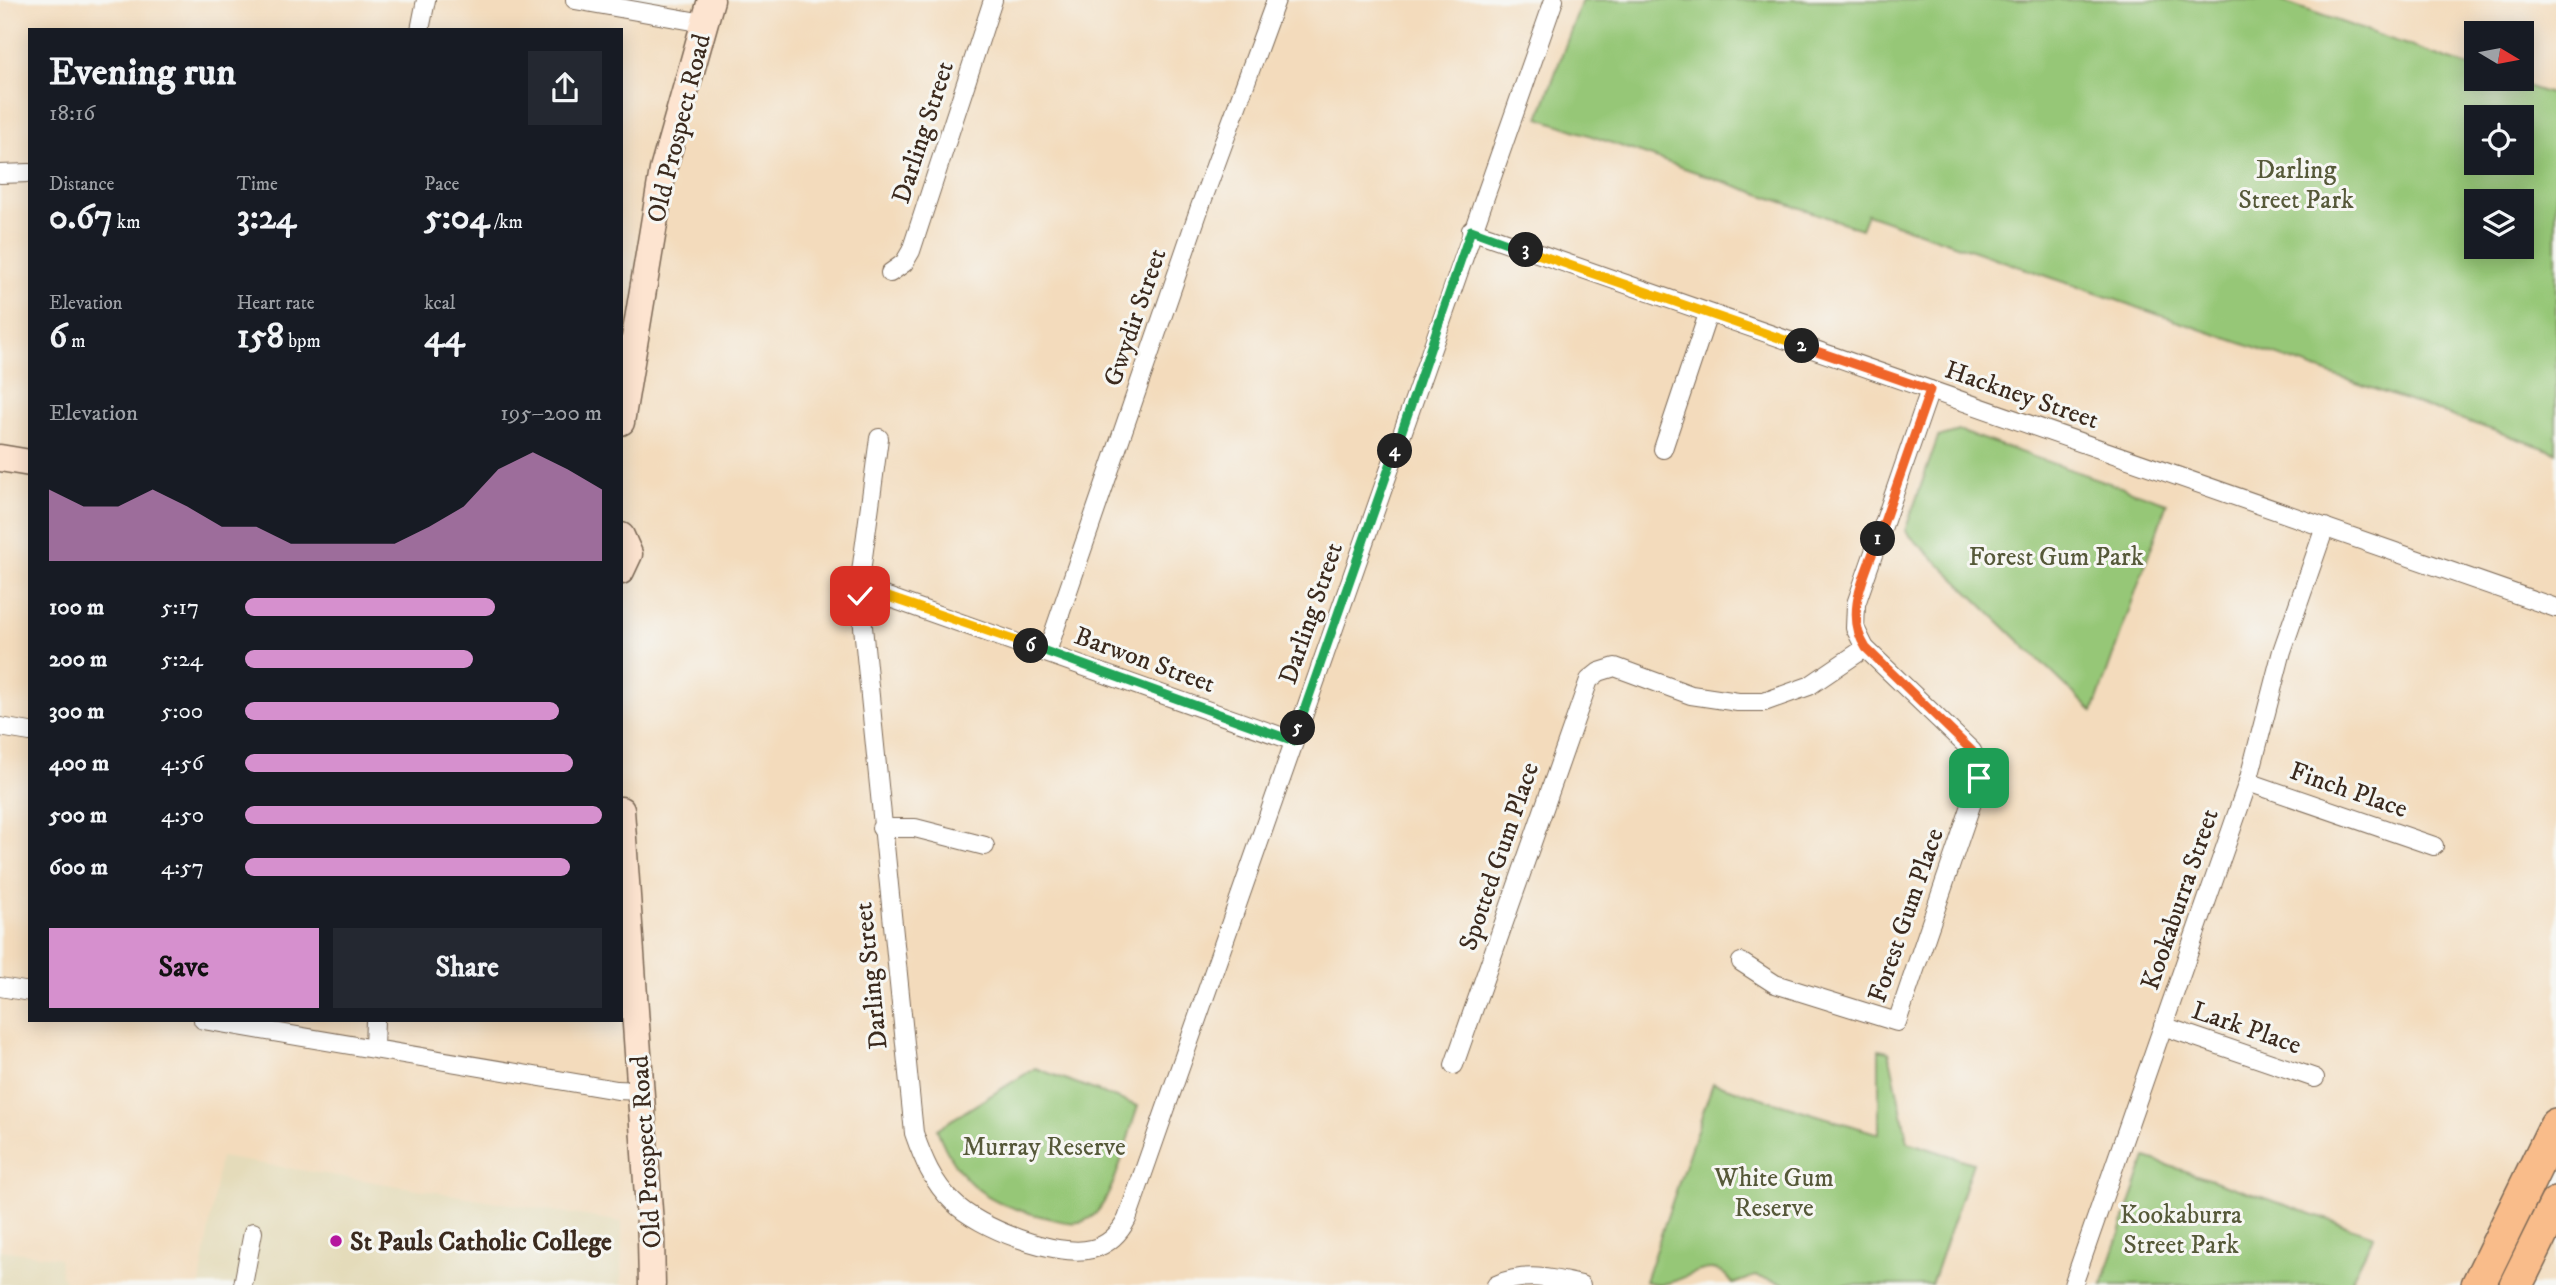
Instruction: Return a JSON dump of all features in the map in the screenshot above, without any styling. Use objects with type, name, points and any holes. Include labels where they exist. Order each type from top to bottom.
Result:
[{"type":"highway","points":[[2478,1285],[2556,1125]]},
{"type":"highway","points":[[2516,1285],[2556,1204]]},
{"type":"main road","name":"Old Prospect Road","points":[[623,410],[663,170],[707,12]]},
{"type":"main road","points":[[0,458],[28,463]]},
{"type":"main road","points":[[623,540],[629,554],[623,567]]},
{"type":"main road","name":"Old Prospect Road","points":[[623,837],[642,1091],[652,1285]]},
{"type":"street","points":[[421,28],[426,0]]},
{"type":"street","points":[[575,0],[707,12]]},
{"type":"street","name":"Darling Street","points":[[890,273],[904,263],[911,250],[993,0]]},
{"type":"street","name":"Gwydir Street","points":[[1047,652],[1200,207],[1276,0]]},
{"type":"street","name":"Darling Street","points":[[879,438],[859,587],[911,1115],[919,1149],[934,1180],[959,1208],[993,1230],[1076,1250],[1114,1245],[1128,1219],[1471,230],[1554,0]]},
{"type":"street","points":[[0,174],[28,173]]},
{"type":"street","name":"Hackney Street","points":[[1471,230],[2556,608]]},
{"type":"street","points":[[1663,449],[1708,314]]},
{"type":"street","name":"Forest Gum Place","points":[[1741,962],[1775,984],[1897,1022],[1978,785],[1980,767],[1972,751],[1866,648],[1855,628],[1856,604],[1930,390]]},
{"type":"street","name":"Kookaburra Street","points":[[2073,1285],[2248,782],[2282,651],[2325,527]]},
{"type":"street","name":"Barwon Street","points":[[859,587],[1294,741]]},
{"type":"street","name":"Spotted Gum Place","points":[[1454,1065],[1582,696],[1600,664],[1626,669],[1664,687],[1707,698],[1764,702],[1798,691],[1866,648]]},
{"type":"street","points":[[0,727],[28,732]]},
{"type":"street","name":"Finch Place","points":[[2248,782],[2434,846]]},
{"type":"street","points":[[881,828],[915,828],[985,846]]},
{"type":"street","points":[[0,987],[28,992]]},
{"type":"street","points":[[215,1022],[617,1090],[642,1091]]},
{"type":"street","points":[[374,1048],[375,1022]]},
{"type":"street","name":"Lark Place","points":[[2163,1026],[2315,1078]]},
{"type":"street","points":[[243,1285],[253,1232]]},
{"type":"street","points":[[1496,1285],[1512,1278],[1552,1278],[1581,1285]]},
{"type":"shaded area","name":"St Pauls Catholic College","points":[[220,1157],[622,1222],[621,1285],[200,1285]]},
{"type":"shaded area","points":[[0,1250],[59,1258],[61,1275],[68,1285],[0,1285]]},
{"type":"green space","name":"Darling Street Park","points":[[1582,0],[2278,0],[2464,65],[2464,91],[2534,91],[2534,89],[2556,96],[2556,452],[1867,214],[1861,229],[1539,118]]},
{"type":"green space","name":"Forest Gum Park","points":[[1959,431],[2167,503],[2093,712],[1905,531],[1938,437]]},
{"type":"green space","name":"White Gum Reserve","points":[[1879,1050],[1889,1052],[1908,1142],[1973,1163],[1931,1285],[1788,1285],[1755,1276],[1733,1284],[1717,1270],[1709,1269],[1664,1284],[1645,1281],[1713,1083],[1879,1134]]},
{"type":"green space","name":"Murray Reserve","points":[[1035,1068],[1138,1106],[1108,1194],[1102,1206],[1089,1219],[1072,1223],[1054,1220],[993,1199],[966,1179],[945,1149],[937,1129]]},
{"type":"green space","name":"Kookaburra Street Park","points":[[2146,1158],[2374,1235],[2349,1285],[2102,1285]]},
{"type":"place","name":"St Pauls Catholic College","points":[[336,1241]]},
{"type":"route","points":[[860,596],[859,587],[1294,741],[1471,230],[1930,390],[1856,604],[1855,628],[1866,648],[1972,751],[1980,767],[1979,778]]}]
